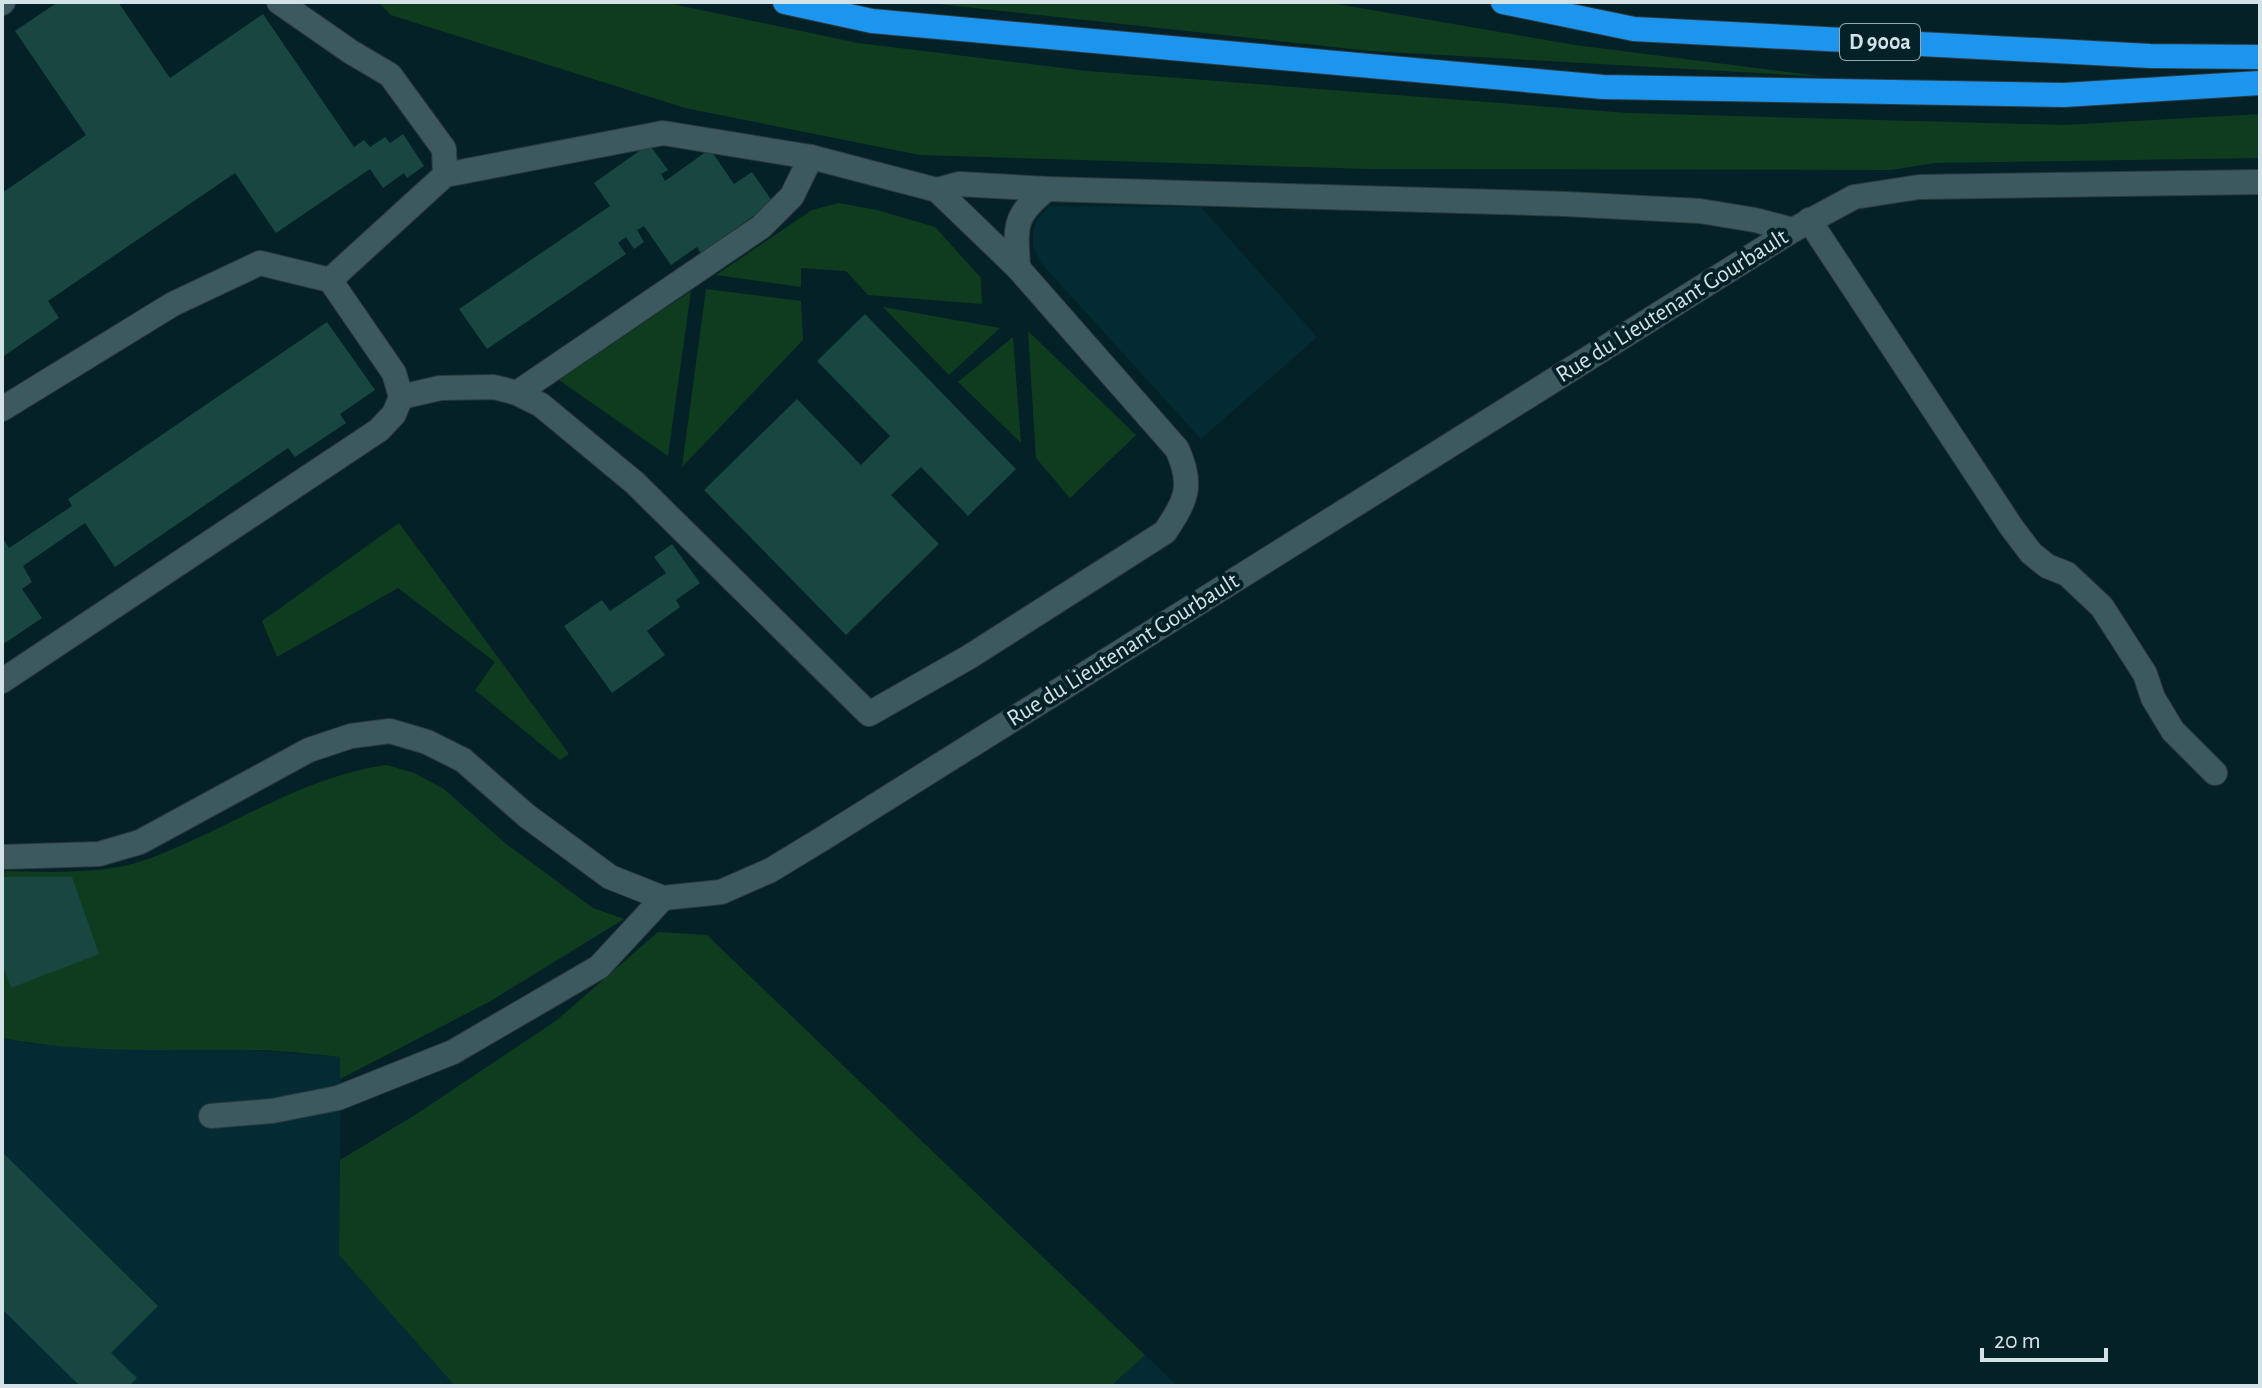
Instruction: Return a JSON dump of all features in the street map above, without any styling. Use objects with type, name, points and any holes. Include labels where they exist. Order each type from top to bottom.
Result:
[{"type":"highway","points":[[785,2],[872,21],[1603,87],[2064,95],[2260,83]]},
{"type":"highway","name":"D 900a","points":[[1503,2],[1634,29],[2150,56],[2260,57]]},
{"type":"street","points":[[279,2],[390,75],[444,149],[445,175]]},
{"type":"street","points":[[330,280],[445,175],[663,133],[811,157],[937,190],[1018,268],[1177,449],[1188,484],[1182,506],[1165,532],[969,657],[869,714],[635,483],[541,405],[517,393],[494,387],[440,388],[401,397]]},
{"type":"street","points":[[517,393],[761,227],[792,196],[811,157]]},
{"type":"street","name":"Rue du Lieutenant Gourbault","points":[[2,857],[99,854],[140,842],[309,750],[351,736],[390,731],[427,742],[463,760],[527,816],[610,877],[663,898],[721,892],[771,870],[1801,225],[1854,197],[1919,187],[2260,182]]},
{"type":"street","points":[[937,190],[959,184],[1700,211],[1801,225],[2012,528],[2031,553],[2047,566],[2067,574],[2102,607],[2145,674],[2153,698],[2173,731],[2215,773]]},
{"type":"street","points":[[1018,268],[1016,227],[1026,206],[1047,189]]},
{"type":"street","points":[[2,409],[173,304],[260,263],[330,280],[394,373],[401,397],[394,414],[379,430],[2,681]]},
{"type":"street","points":[[211,1116],[272,1111],[338,1098],[453,1052],[599,967],[663,898]]},
{"type":"shaded area","points":[[1050,206],[1201,207],[1317,337],[1201,439],[1041,263],[1033,246],[1033,232],[1038,218]]},
{"type":"shaded area","points":[[2,1038],[33,1044],[251,1050],[341,1057],[339,1255],[455,1386],[2,1386]]},
{"type":"shaded area","points":[[1145,1355],[1177,1386],[1111,1386]]},
{"type":"green space","points":[[378,2],[663,2],[858,43],[1087,71],[1628,113],[2064,125],[2260,114],[2260,158],[1935,163],[1891,170],[1368,169],[920,155],[685,108],[391,15]]},
{"type":"green space","points":[[920,2],[1325,2],[1575,45],[1828,77],[1370,51]]},
{"type":"green space","points":[[839,203],[877,210],[935,227],[981,278],[982,304],[868,295],[846,271],[801,268],[801,287],[716,275],[812,210]]},
{"type":"green space","points":[[706,289],[801,301],[803,340],[682,467]]},
{"type":"green space","points":[[691,291],[668,456],[559,380]]},
{"type":"green space","points":[[883,307],[1000,328],[949,375]]},
{"type":"green space","points":[[1028,331],[1136,435],[1070,498],[1036,458]]},
{"type":"green space","points":[[1013,338],[1021,443],[958,382]]},
{"type":"green space","points":[[399,523],[569,754],[560,760],[475,690],[495,662],[398,588],[277,657],[262,621]]},
{"type":"green space","points":[[387,765],[414,773],[444,789],[505,843],[593,908],[624,919],[489,1002],[340,1079],[340,1057],[260,1050],[94,1049],[2,1038],[2,871],[76,871],[132,864],[178,847],[325,780]]},
{"type":"green space","points":[[658,932],[707,935],[1145,1355],[1111,1386],[455,1386],[339,1255],[340,1160],[415,1115],[557,1020]]},
{"type":"building","points":[[58,2],[118,2],[170,78],[263,14],[354,147],[364,140],[370,147],[385,137],[390,143],[403,134],[424,166],[407,178],[404,173],[383,188],[370,169],[276,233],[235,173],[48,301],[59,318],[4,356],[2,193],[86,135],[15,31]]},
{"type":"building","points":[[649,144],[668,170],[661,174],[665,181],[710,149],[734,184],[752,172],[773,202],[701,253],[697,247],[671,265],[644,226],[637,230],[644,242],[634,249],[626,237],[618,243],[626,254],[487,349],[459,309],[610,206],[594,183]]},
{"type":"building","points":[[865,314],[1016,469],[968,516],[921,467],[891,495],[939,544],[846,635],[704,490],[797,399],[861,465],[890,436],[817,361]]},
{"type":"building","points":[[327,322],[375,390],[340,414],[346,423],[295,457],[288,448],[115,567],[85,523],[23,566],[32,582],[22,589],[42,618],[2,645],[2,537],[9,548],[72,506],[68,499]]},
{"type":"building","points":[[672,544],[700,583],[676,600],[680,607],[647,631],[665,655],[612,693],[564,626],[602,600],[610,611],[666,573],[654,557]]},
{"type":"building","points":[[2,877],[72,877],[99,954],[11,988],[2,963]]},
{"type":"building","points":[[2,1152],[158,1306],[111,1353],[137,1378],[129,1386],[80,1386],[2,1309]]}]
